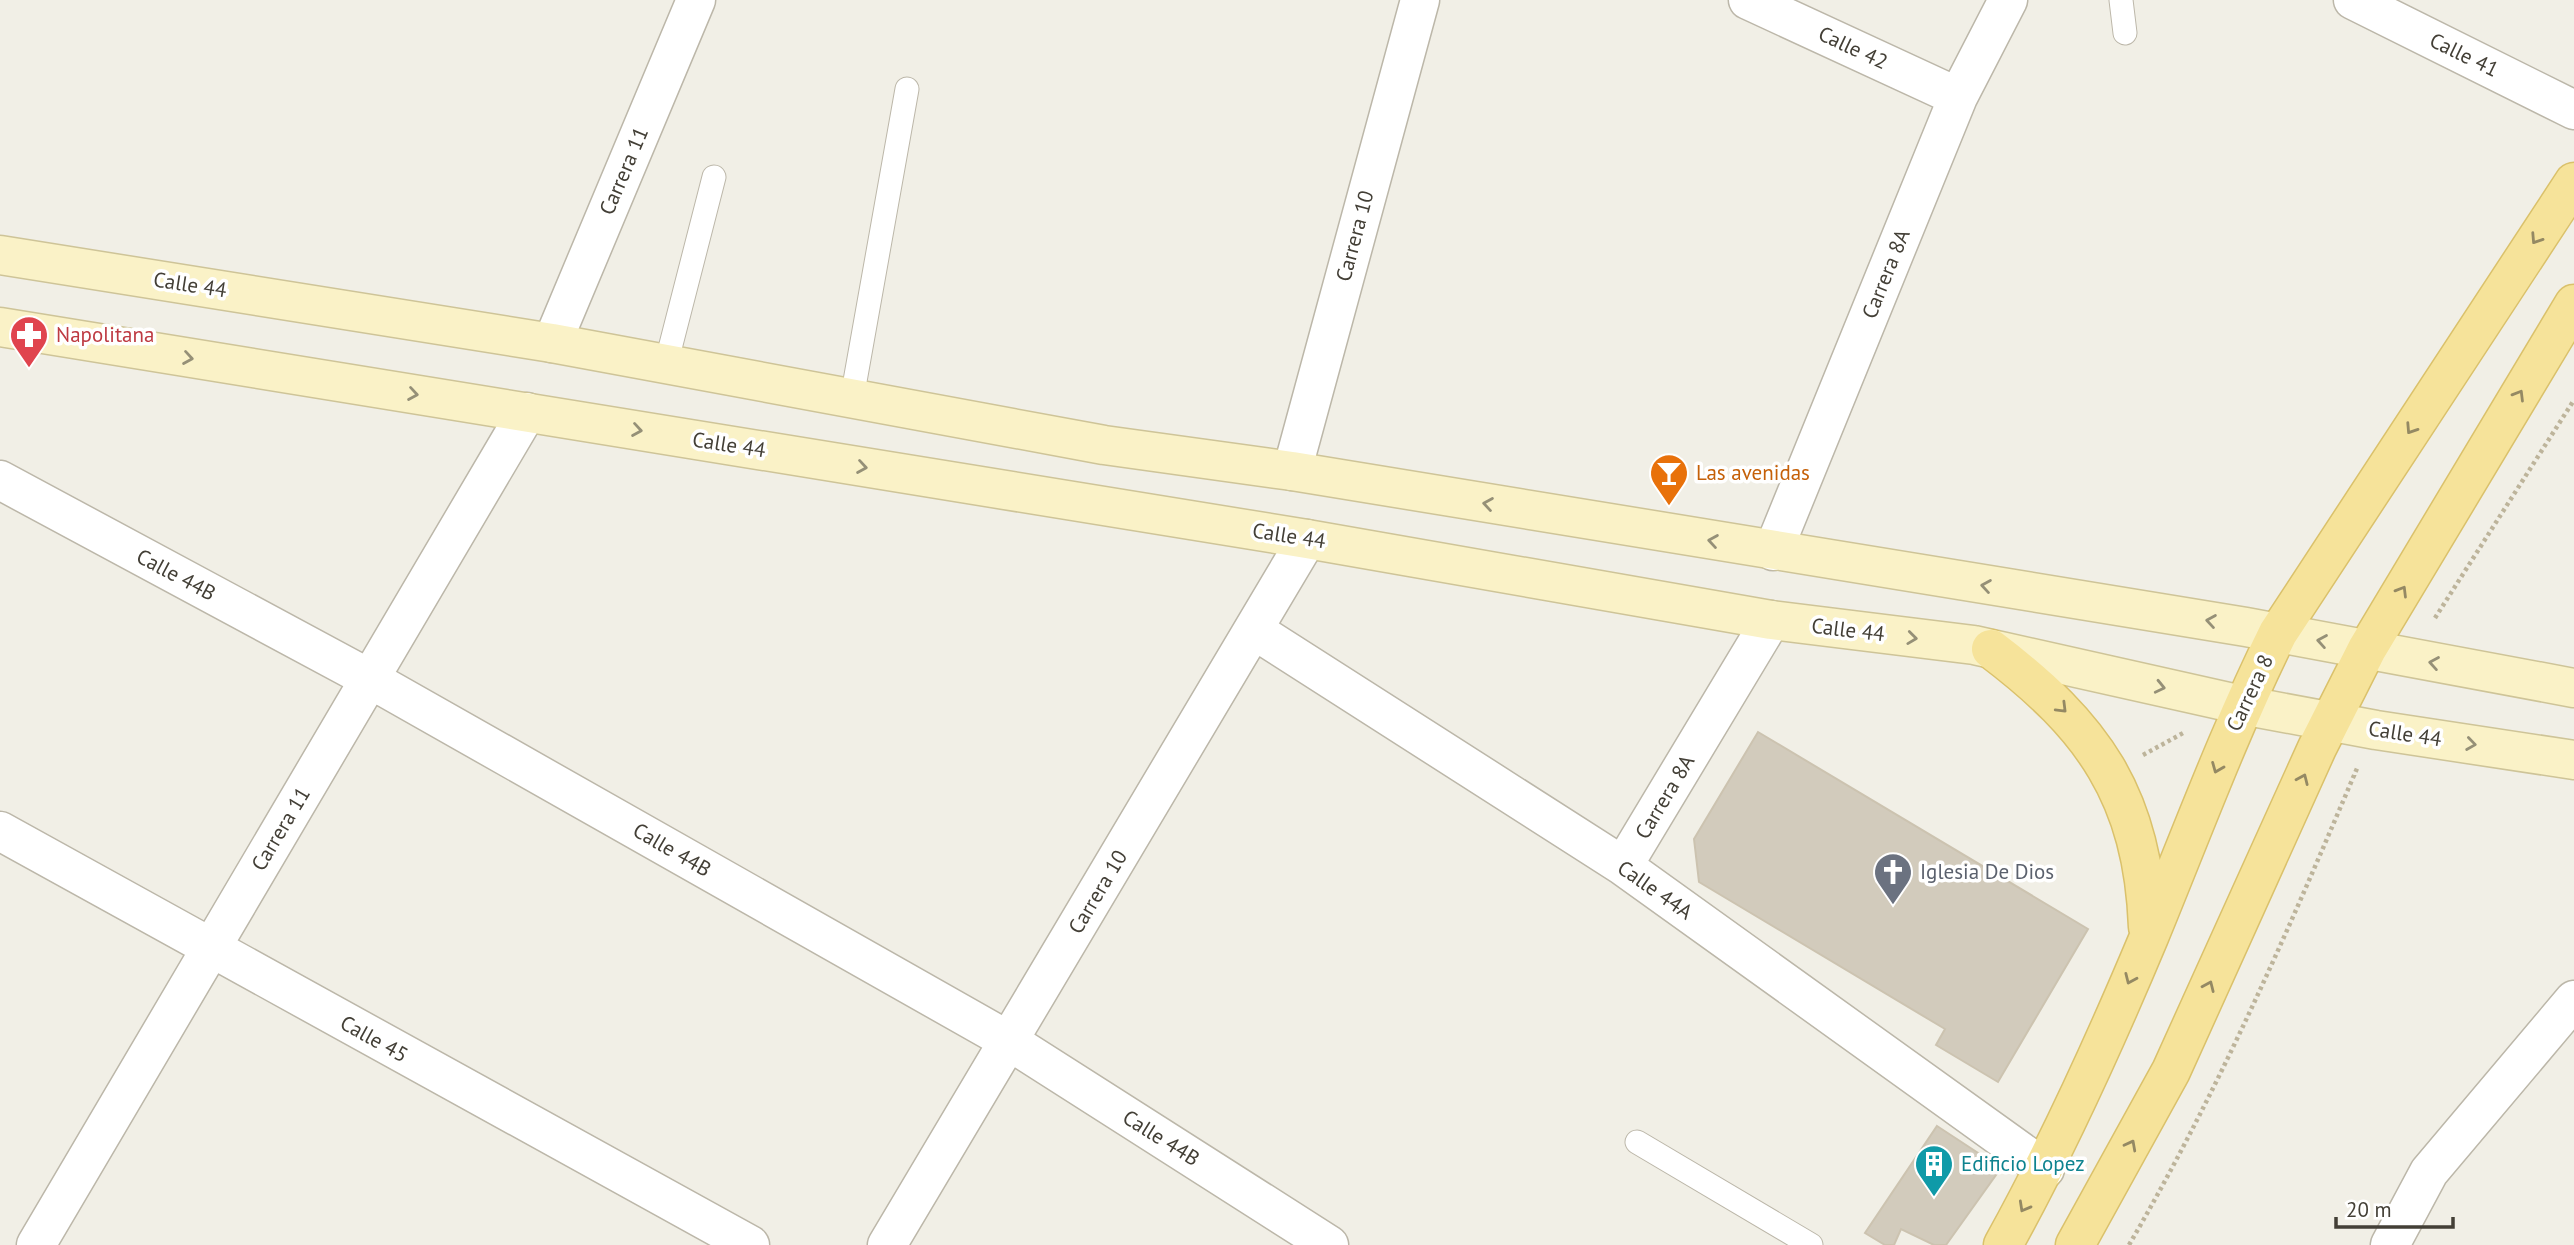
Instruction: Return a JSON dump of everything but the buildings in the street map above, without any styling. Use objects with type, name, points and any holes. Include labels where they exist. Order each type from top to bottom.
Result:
[{"type":"main road","name":"Carrera 8","points":[[2003,1245],[2045,1169],[2148,939],[2242,705],[2278,633],[2574,182]]},
{"type":"main road","name":"Calle 44","points":[[0,256],[552,343],[1104,445],[1292,471],[2278,633],[2574,688]]},
{"type":"main road","points":[[2075,1245],[2171,1071],[2330,722],[2367,649],[2574,304]]},
{"type":"main road","name":"Calle 44","points":[[1,329],[1307,539],[1771,620],[1991,649],[2330,722],[2574,760]]},
{"type":"main road","points":[[1991,649],[2039,685],[2071,717],[2110,773],[2133,825],[2146,881],[2148,939]]},
{"type":"street","name":"Carrera 11","points":[[552,343],[696,0]]},
{"type":"street","name":"Carrera 10","points":[[1292,471],[1419,0]]},
{"type":"street","name":"Calle 42","points":[[1748,0],[1958,97]]},
{"type":"street","name":"Carrera 8A","points":[[1773,551],[1958,97],[2008,0]]},
{"type":"street","name":"Calle 41","points":[[2353,0],[2574,110]]},
{"type":"street","name":"Carrera 11","points":[[36,1245],[527,412]]},
{"type":"street","name":"Calle 44B","points":[[0,480],[370,678],[1009,1041],[1329,1245]]},
{"type":"street","name":"Carrera 10","points":[[887,1245],[1307,539]]},
{"type":"street","name":"Carrera 8A","points":[[1623,866],[1771,620]]},
{"type":"street","name":"Calle 44A","points":[[1254,630],[1623,866],[2045,1169]]},
{"type":"street","name":"Calle 45","points":[[0,831],[750,1245]]},
{"type":"street","points":[[2390,1245],[2429,1172],[2574,1000]]},
{"type":"lane","points":[[2121,0],[2125,33]]},
{"type":"lane","points":[[852,398],[907,89]]},
{"type":"lane","points":[[666,364],[714,177]]},
{"type":"lane","points":[[1637,1142],[1811,1245]]},
{"type":"path","points":[[2435,619],[2574,400]]},
{"type":"path","points":[[2110,773],[2191,729]]},
{"type":"path","points":[[2129,1245],[2212,1090],[2273,962],[2361,757]]},
{"type":"place","name":"Napolitana","points":[[29,369]]},
{"type":"place","name":"Las avenidas","points":[[1669,507]]},
{"type":"place","name":"Iglesia De Dios","points":[[1893,906]]},
{"type":"place","name":"Edificio Lopez","points":[[1934,1198]]}]
